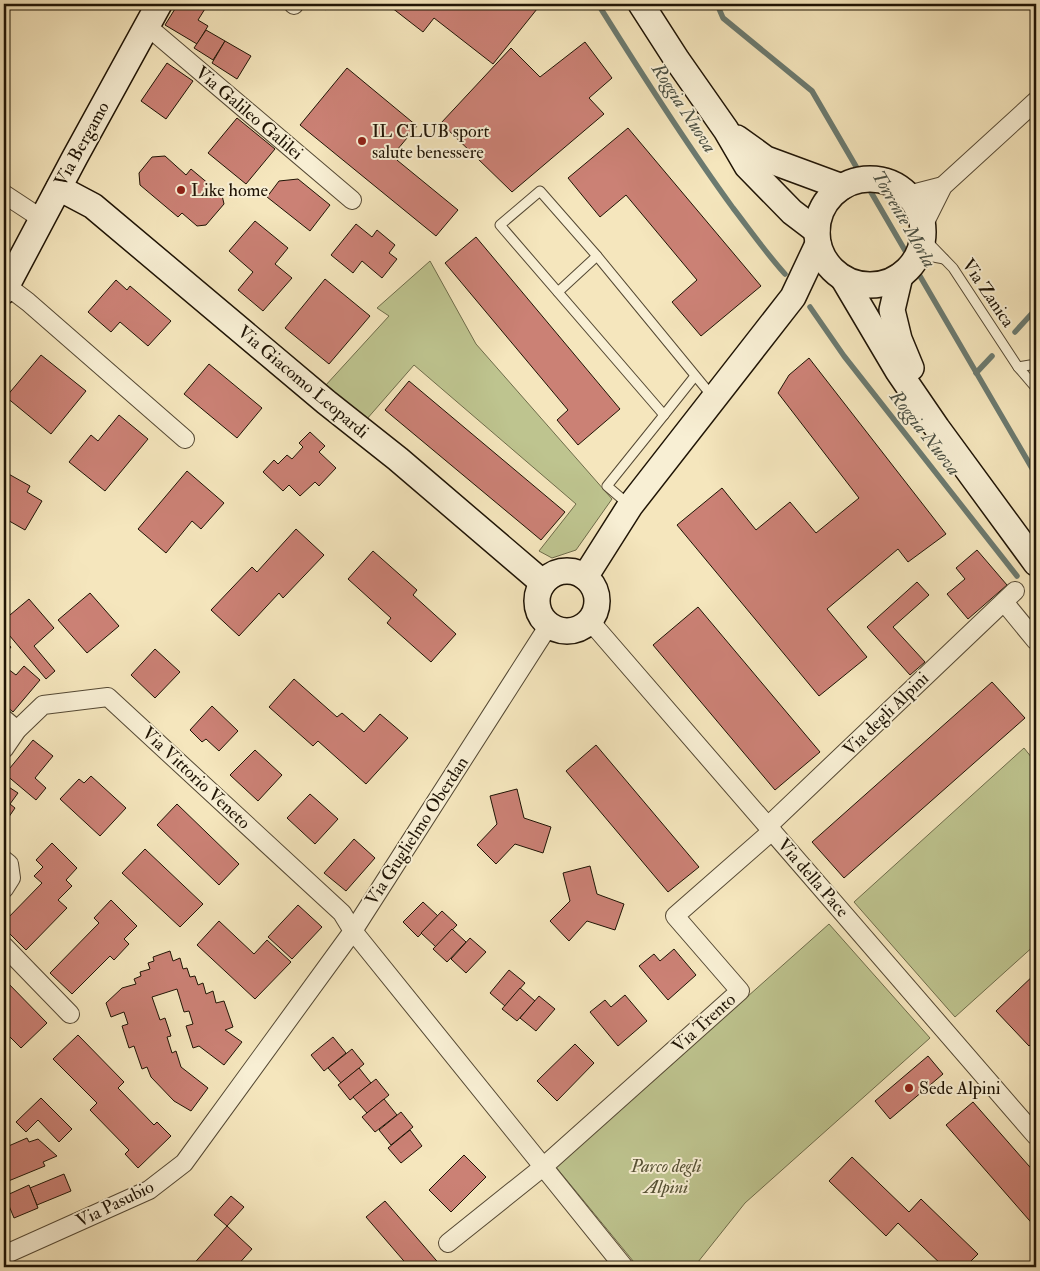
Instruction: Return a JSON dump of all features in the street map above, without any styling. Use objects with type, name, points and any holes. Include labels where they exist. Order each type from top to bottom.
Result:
[{"type":"street","name":"Via Bergamo","points":[[160,4],[5,288],[28,302],[185,439]]},
{"type":"street","points":[[641,4],[726,130],[747,166],[818,237],[822,255],[837,272],[936,428],[1036,563]]},
{"type":"street","name":"Via Galileo Galilei","points":[[147,26],[352,200]]},
{"type":"street","points":[[936,428],[899,339],[892,310],[943,186],[1036,101]]},
{"type":"street","points":[[726,130],[766,159],[857,182],[890,182],[908,195],[918,209],[914,254],[873,285],[852,282],[837,272]]},
{"type":"street","points":[[585,577],[630,506],[793,297],[818,237],[821,212],[826,202],[834,193],[857,182]]},
{"type":"street","points":[[908,195],[943,186]]},
{"type":"street","name":"Via Giacomo Leopardi","points":[[59,188],[92,206],[326,402],[398,459],[543,583]]},
{"type":"street","points":[[4,194],[42,219]]},
{"type":"street","points":[[793,297],[837,272]]},
{"type":"street","points":[[563,572],[572,572],[585,577],[594,588],[597,598],[596,608],[590,621],[578,629],[568,631],[549,625],[540,613],[537,603],[538,592],[543,583],[554,574],[563,572]]},
{"type":"street","name":"Via degli Alpini","points":[[770,829],[1009,596],[1036,641]]},
{"type":"street","name":"Via della Pace","points":[[590,621],[1036,1136]]},
{"type":"street","name":"Via Guglielmo Oberdan","points":[[279,1032],[353,931],[549,625]]},
{"type":"street","name":"Via Vittorio Veneto","points":[[4,749],[10,725],[43,705],[108,696],[342,913],[353,931]]},
{"type":"street","name":"Via Trento","points":[[448,1244],[543,1166],[740,991],[675,916],[770,829]]},
{"type":"street","points":[[4,860],[9,864],[11,878],[4,889]]},
{"type":"street","points":[[353,931],[624,1267]]},
{"type":"street","points":[[4,946],[70,1014]]},
{"type":"street","name":"Via Pasubio","points":[[4,1255],[149,1190],[184,1163],[279,1032]]},
{"type":"lane","points":[[664,415],[500,225],[540,191],[597,256],[714,398]]},
{"type":"lane","name":"Via Zanica","points":[[914,254],[944,259],[953,268],[1018,367],[1036,388]]},
{"type":"lane","name":"Via Zanica","points":[[914,254],[944,259]]},
{"type":"lane","points":[[558,292],[597,256]]},
{"type":"lane","points":[[1018,367],[1036,364]]},
{"type":"lane","points":[[630,506],[607,486],[695,376]]},
{"type":"green space","points":[[430,261],[476,344],[612,499],[576,550],[552,558],[539,551],[576,504],[414,365],[366,420],[325,386],[389,316],[377,308]]},
{"type":"green space","points":[[1024,748],[1036,763],[1036,944],[955,1017],[854,902]]},
{"type":"green space","name":"Parco degli Alpini","points":[[829,924],[930,1038],[745,1203],[694,1267],[638,1267],[556,1167]]},
{"type":"building","points":[[178,4],[208,4],[198,20],[208,26],[197,44],[165,25]]},
{"type":"building","points":[[319,4],[332,4],[326,10]]},
{"type":"building","points":[[387,4],[541,4],[493,64],[434,18],[423,32]]},
{"type":"building","points":[[206,30],[225,41],[213,60],[194,48]]},
{"type":"building","points":[[225,41],[251,56],[237,79],[212,63]]},
{"type":"building","points":[[585,42],[612,78],[589,98],[604,114],[512,192],[441,123],[511,48],[540,77]]},
{"type":"building","points":[[167,63],[193,81],[166,119],[141,101]]},
{"type":"building","name":"IL CLUB sport salute benessere","points":[[347,68],[417,126],[392,156],[458,210],[436,236],[300,125]]},
{"type":"building","points":[[237,118],[275,149],[246,184],[208,153]]},
{"type":"building","points":[[628,128],[761,286],[701,336],[672,302],[697,280],[626,195],[600,217],[568,178]]},
{"type":"building","name":"Like home","points":[[165,156],[186,175],[191,169],[222,195],[224,204],[206,225],[197,226],[182,213],[178,217],[140,185],[139,173],[152,157]]},
{"type":"building","points":[[298,179],[330,205],[310,231],[267,197],[279,181]]},
{"type":"building","points":[[255,221],[288,248],[275,264],[292,278],[263,311],[238,290],[253,272],[229,251]]},
{"type":"building","points":[[356,224],[372,237],[377,230],[395,245],[389,253],[397,259],[382,278],[362,261],[353,273],[331,255]]},
{"type":"building","points":[[476,237],[620,409],[578,445],[557,420],[568,410],[445,263]]},
{"type":"building","points":[[325,279],[370,316],[329,364],[285,328]]},
{"type":"building","points":[[116,280],[127,290],[130,286],[171,321],[148,346],[120,322],[111,332],[88,312]]},
{"type":"building","points":[[41,355],[86,391],[51,434],[6,397]]},
{"type":"building","points":[[809,358],[946,534],[908,562],[898,549],[827,609],[867,657],[819,696],[677,525],[722,488],[756,530],[790,502],[816,533],[859,498],[778,393],[789,375]]},
{"type":"building","points":[[209,364],[262,408],[237,438],[184,394]]},
{"type":"building","points":[[409,381],[565,512],[541,540],[385,410]]},
{"type":"building","points":[[119,415],[148,439],[105,491],[69,462],[91,435],[98,441]]},
{"type":"building","points":[[310,432],[325,446],[319,452],[336,468],[319,486],[315,482],[300,496],[289,485],[283,491],[263,472],[274,460],[278,464],[287,455],[292,459],[303,447],[299,443]]},
{"type":"building","points":[[187,471],[224,503],[201,529],[192,521],[166,553],[138,529]]},
{"type":"building","points":[[5,472],[30,486],[27,492],[42,501],[25,530],[4,518]]},
{"type":"building","points":[[296,529],[324,555],[283,598],[279,593],[239,636],[211,610],[252,567],[257,572]]},
{"type":"building","points":[[977,550],[1007,585],[968,619],[947,594],[965,579],[956,568]]},
{"type":"building","points":[[373,551],[417,590],[413,595],[456,634],[431,662],[387,623],[391,618],[348,579]]},
{"type":"building","points":[[917,582],[929,595],[893,627],[925,662],[910,675],[867,627]]},
{"type":"building","points":[[90,593],[119,626],[87,653],[58,620]]},
{"type":"building","points":[[29,599],[54,628],[34,646],[55,671],[46,679],[4,629],[4,620]]},
{"type":"building","points":[[698,607],[820,752],[775,790],[653,645]]},
{"type":"building","points":[[4,640],[11,647],[4,656]]},
{"type":"building","points":[[155,649],[180,672],[155,698],[131,675]]},
{"type":"building","points":[[24,666],[40,680],[13,712],[4,704],[4,673],[8,669],[16,675]]},
{"type":"building","points":[[294,679],[337,717],[342,713],[364,732],[380,714],[408,738],[366,784],[318,741],[313,746],[269,707]]},
{"type":"building","points":[[992,682],[1025,718],[844,878],[812,842]]},
{"type":"building","points":[[212,706],[238,731],[219,751],[206,739],[202,742],[190,730]]},
{"type":"building","points":[[33,740],[53,756],[35,778],[46,788],[36,800],[5,774]]},
{"type":"building","points":[[596,745],[699,867],[668,892],[566,771]]},
{"type":"building","points":[[255,750],[282,775],[258,801],[230,775]]},
{"type":"building","points":[[91,776],[126,808],[100,836],[60,799],[79,779],[84,783]]},
{"type":"building","points":[[4,784],[18,793],[10,804],[15,808],[4,824]]},
{"type":"building","points":[[517,789],[524,818],[551,827],[543,853],[515,844],[496,864],[477,845],[497,824],[490,796]]},
{"type":"building","points":[[310,794],[338,819],[315,844],[287,818]]},
{"type":"building","points":[[177,804],[239,864],[219,885],[157,825]]},
{"type":"building","points":[[354,839],[375,858],[346,891],[324,873]]},
{"type":"building","points":[[52,843],[77,868],[66,880],[72,886],[58,900],[67,908],[26,950],[4,928],[4,922],[42,883],[34,876],[43,867],[36,860]]},
{"type":"building","points":[[145,849],[203,904],[180,927],[122,873]]},
{"type":"building","points":[[590,866],[597,894],[624,904],[615,930],[587,921],[569,941],[550,921],[570,901],[563,873]]},
{"type":"building","points":[[111,900],[137,926],[124,939],[129,944],[114,960],[110,956],[72,994],[50,973],[99,923],[94,918]]},
{"type":"building","points":[[423,902],[438,916],[418,937],[403,922]]},
{"type":"building","points":[[298,905],[322,927],[292,959],[268,937]]},
{"type":"building","points":[[442,911],[457,925],[436,947],[421,933]]},
{"type":"building","points":[[219,921],[254,954],[267,940],[291,962],[255,999],[197,945]]},
{"type":"building","points":[[452,929],[466,942],[447,962],[433,949]]},
{"type":"building","points":[[470,938],[486,952],[466,973],[451,959]]},
{"type":"building","points":[[674,949],[696,975],[668,1000],[639,966],[654,954],[660,961]]},
{"type":"building","points":[[170,951],[173,961],[180,958],[183,969],[187,968],[190,977],[195,976],[198,985],[203,983],[206,994],[213,991],[216,1003],[224,1001],[233,1027],[225,1030],[242,1042],[224,1065],[199,1046],[193,1048],[186,1026],[193,1024],[189,1011],[184,1012],[177,989],[152,997],[160,1020],[165,1018],[171,1036],[167,1037],[172,1053],[176,1051],[181,1067],[208,1088],[191,1111],[174,1101],[151,1077],[147,1067],[142,1069],[134,1046],[129,1048],[122,1026],[128,1024],[124,1012],[111,1017],[106,1003],[122,988],[136,984],[134,979],[141,976],[140,972],[150,969],[148,963],[154,961],[153,957]]},
{"type":"building","points":[[509,970],[525,983],[505,1006],[490,993]]},
{"type":"building","points":[[1036,973],[1036,1040],[1029,1046],[996,1011]]},
{"type":"building","points":[[4,979],[47,1023],[21,1048],[4,1031]]},
{"type":"building","points":[[520,988],[535,1001],[517,1021],[502,1009]]},
{"type":"building","points":[[625,995],[647,1021],[618,1046],[590,1012],[605,1000],[611,1007]]},
{"type":"building","points":[[539,996],[555,1009],[536,1031],[520,1018]]},
{"type":"building","points":[[78,1035],[124,1082],[118,1088],[154,1125],[157,1122],[171,1136],[138,1168],[125,1154],[129,1150],[90,1110],[97,1103],[53,1059]]},
{"type":"building","points":[[333,1037],[346,1053],[324,1071],[311,1055]]},
{"type":"building","points":[[575,1044],[594,1063],[557,1101],[537,1081]]},
{"type":"building","points":[[352,1049],[364,1064],[341,1083],[328,1068]]},
{"type":"building","name":"Sede Alpini","points":[[928,1056],[943,1074],[890,1119],[875,1101]]},
{"type":"building","points":[[359,1068],[371,1083],[350,1100],[338,1085]]},
{"type":"building","points":[[376,1079],[389,1095],[367,1113],[353,1097]]},
{"type":"building","points":[[41,1098],[72,1129],[59,1142],[38,1120],[26,1132],[16,1122]]},
{"type":"building","points":[[384,1099],[397,1115],[375,1132],[362,1117]]},
{"type":"building","points":[[973,1102],[1036,1174],[1036,1228],[946,1125]]},
{"type":"building","points":[[401,1112],[413,1127],[391,1145],[379,1130]]},
{"type":"building","points":[[410,1130],[422,1146],[401,1163],[388,1148]]},
{"type":"building","points":[[27,1138],[29,1142],[38,1139],[57,1156],[43,1162],[45,1166],[6,1182],[4,1178],[4,1148]]},
{"type":"building","points":[[464,1155],[486,1177],[451,1212],[429,1190]]},
{"type":"building","points":[[852,1157],[909,1212],[921,1199],[978,1254],[965,1267],[944,1267],[898,1223],[886,1236],[829,1181]]},
{"type":"building","points":[[64,1174],[71,1191],[37,1205],[30,1188]]},
{"type":"building","points":[[29,1185],[38,1208],[14,1218],[5,1196]]},
{"type":"building","points":[[231,1196],[244,1207],[227,1226],[214,1215]]},
{"type":"building","points":[[385,1201],[442,1267],[409,1267],[366,1217]]},
{"type":"building","points":[[227,1226],[252,1249],[236,1267],[191,1267]]},
{"type":"building","points":[[353,1261],[359,1267],[347,1267]]},
{"type":"waterway","name":"Roggia Nuova","points":[[598,4],[698,158],[733,208],[785,274]]},
{"type":"waterway","name":"Torrente Morla","points":[[717,4],[723,18],[812,91],[1036,475]]},
{"type":"waterway","name":"Roggia Nuova","points":[[810,307],[844,356],[1017,576]]},
{"type":"waterway","points":[[1015,332],[1036,309]]},
{"type":"waterway","points":[[976,373],[992,356]]},
{"type":"place","name":"IL CLUB sport salute benessere","points":[[362,141]]},
{"type":"place","name":"Like home","points":[[181,190]]},
{"type":"place","name":"Sede Alpini","points":[[909,1088]]}]
